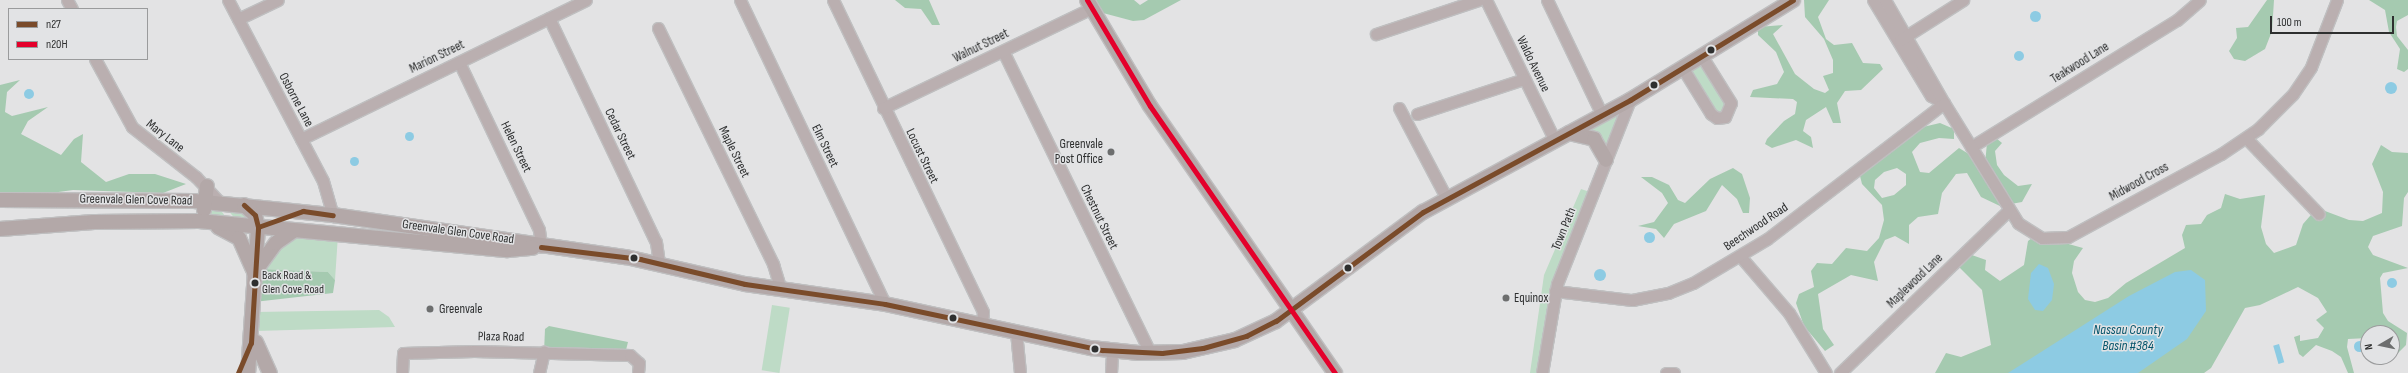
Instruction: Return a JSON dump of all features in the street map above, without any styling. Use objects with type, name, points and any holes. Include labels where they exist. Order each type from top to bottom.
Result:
[{"type":"main road","points":[[541,247],[660,263],[781,290],[885,304],[1112,351],[1150,353],[1183,352],[1224,343],[1290,312],[1397,228],[1447,199],[1630,100],[1701,55],[1793,0]]},
{"type":"main road","points":[[1089,4],[1150,106],[1290,312],[1335,373]]},
{"type":"main road","points":[[1569,133],[1594,139],[1606,160]]},
{"type":"main road","points":[[207,186],[213,202],[237,225]]},
{"type":"main road","name":"Greenvale Glen Cove Road","points":[[0,200],[213,202],[303,211],[510,238],[541,247]]},
{"type":"main road","points":[[213,202],[203,222],[239,238],[254,273]]},
{"type":"main road","points":[[244,205],[255,215],[258,227],[254,273],[253,343],[255,373]]},
{"type":"main road","points":[[258,227],[303,211]]},
{"type":"main road","name":"Greenvale Glen Cove Road","points":[[0,229],[94,222],[203,222],[508,250],[541,247]]},
{"type":"main road","points":[[254,273],[276,242],[293,231]]},
{"type":"main road","points":[[238,373],[253,343]]},
{"type":"main road","points":[[248,373],[253,343]]},
{"type":"main road","points":[[253,343],[270,373]]},
{"type":"street","name":"Osborne Lane","points":[[228,0],[327,188],[333,215]]},
{"type":"street","points":[[238,19],[278,0]]},
{"type":"street","name":"Marion Street","points":[[301,139],[586,0]]},
{"type":"street","name":"Elm Street","points":[[740,0],[885,304]]},
{"type":"street","name":"Locust Street","points":[[833,0],[883,108],[983,312],[982,325]]},
{"type":"street","points":[[1376,34],[1478,0]]},
{"type":"street","name":"Waldo Avenue","points":[[1486,0],[1555,141]]},
{"type":"street","points":[[1547,0],[1602,116]]},
{"type":"street","name":"Midwood Cross","points":[[1873,0],[1902,38]]},
{"type":"street","name":"Midwood Cross","points":[[1886,0],[1902,38],[1932,96],[1944,103],[2009,210],[2018,222],[2036,235],[2050,239],[2068,236],[2246,138],[2278,111],[2311,67],[2338,0]]},
{"type":"street","points":[[1902,38],[1963,0]]},
{"type":"street","name":"Teakwood Lane","points":[[1971,147],[2177,20],[2200,0]]},
{"type":"street","name":"Walnut Street","points":[[883,108],[1002,51],[1089,4]]},
{"type":"street","name":"Cedar Street","points":[[549,18],[656,242],[660,263]]},
{"type":"street","name":"Maple Street","points":[[658,28],[773,264],[781,290]]},
{"type":"street","name":"Chestnut Street","points":[[1002,51],[1150,353]]},
{"type":"street","points":[[1682,67],[1713,116],[1725,117],[1731,103],[1701,55]]},
{"type":"street","name":"Mary Lane","points":[[96,60],[132,127],[207,186]]},
{"type":"street","name":"Helen Street","points":[[459,62],[529,206],[540,234],[541,247]]},
{"type":"street","points":[[1417,114],[1524,79]]},
{"type":"street","name":"Town Path","points":[[1542,373],[1554,291],[1630,100]]},
{"type":"street","name":"Beechwood Road","points":[[1554,291],[1622,300],[1651,298],[1693,283],[1740,256],[1803,213],[1944,103]]},
{"type":"street","points":[[1400,108],[1447,199]]},
{"type":"street","points":[[2246,138],[2319,214]]},
{"type":"street","name":"Maplewood Lane","points":[[1840,373],[2009,210]]},
{"type":"street","points":[[1740,256],[1789,313],[1826,373]]},
{"type":"street","points":[[1016,332],[1020,373]]},
{"type":"street","points":[[1111,373],[1112,351]]},
{"type":"street","points":[[539,373],[544,352]]},
{"type":"street","name":"Plaza Road","points":[[402,373],[403,353],[544,352],[619,354],[637,358],[638,373]]},
{"type":"street","points":[[1666,373],[1674,373]]},
{"type":"green space","points":[[895,0],[929,0],[940,25],[932,25],[921,9],[905,8]]},
{"type":"green space","points":[[1090,0],[1134,0],[1140,5],[1148,0],[1181,0],[1144,20],[1133,21],[1103,13]]},
{"type":"green space","points":[[1804,0],[1829,0],[1818,17],[1826,39],[1834,45],[1852,43],[1863,63],[1880,64],[1883,69],[1861,90],[1845,91],[1837,103],[1841,123],[1833,123],[1826,107],[1806,120],[1803,131],[1811,137],[1813,148],[1796,140],[1772,148],[1765,144],[1767,139],[1784,121],[1795,114],[1797,102],[1793,99],[1750,97],[1753,90],[1777,84],[1784,72],[1776,52],[1758,35],[1758,27],[1783,25],[1773,34],[1795,74],[1814,89],[1825,93],[1829,90],[1823,76],[1833,73],[1833,60],[1824,39],[1805,17]]},
{"type":"green space","points":[[2267,0],[2274,0],[2272,31],[2265,49],[2245,61],[2234,59],[2229,51],[2237,38],[2236,28],[2248,27]]},
{"type":"green space","points":[[2369,0],[2408,0],[2408,15],[2397,21],[2396,27],[2397,36],[2408,50],[2408,69],[2404,72],[2397,69],[2400,49],[2389,32],[2385,10]]},
{"type":"green space","points":[[1701,55],[1731,103],[1721,119],[1682,67]]},
{"type":"green space","points":[[20,80],[7,92],[5,112],[12,116],[48,107],[28,121],[21,134],[61,155],[74,139],[83,134],[81,162],[106,182],[129,174],[155,174],[186,184],[163,193],[73,190],[0,200],[0,85]]},
{"type":"green space","points":[[1630,100],[1606,160],[1578,134]]},
{"type":"green space","points":[[1940,123],[1954,129],[1954,139],[1939,138],[1920,143],[1912,152],[1920,172],[1929,173],[1959,148],[1985,164],[1987,143],[1996,138],[2002,143],[1995,151],[1997,165],[2004,175],[2018,186],[2032,184],[2022,202],[2000,206],[1981,197],[1967,173],[1956,174],[1942,193],[1938,214],[1918,217],[1909,225],[1909,244],[1895,236],[1885,240],[1874,262],[1878,281],[1851,275],[1818,294],[1823,329],[1834,345],[1825,351],[1804,326],[1796,303],[1799,294],[1814,287],[1811,271],[1817,263],[1832,264],[1846,248],[1867,251],[1879,238],[1884,220],[1882,205],[1862,184],[1860,176],[1898,142],[1923,127]],"holes":[[[1897,168],[1906,174],[1906,185],[1894,195],[1882,198],[1874,188],[1875,180],[1884,172]]]},
{"type":"green space","points":[[2381,145],[2392,152],[2408,153],[2408,192],[2404,198],[2402,226],[2373,236],[2368,247],[2373,255],[2408,268],[2383,273],[2380,278],[2383,313],[2388,321],[2394,325],[2360,325],[2360,338],[2348,339],[2347,347],[2354,373],[2348,373],[2341,357],[2332,351],[2316,345],[2303,357],[2299,354],[2294,337],[2300,335],[2300,341],[2318,338],[2324,328],[2316,320],[2327,312],[2318,298],[2298,287],[2260,305],[2245,308],[2211,368],[2204,373],[1935,373],[1946,353],[1961,357],[1991,345],[1982,290],[1957,265],[1969,254],[1986,260],[1985,270],[2000,281],[2024,265],[2028,241],[2036,235],[2083,248],[2074,261],[2072,273],[2078,292],[2085,300],[2095,302],[2108,298],[2126,283],[2185,248],[2182,235],[2186,225],[2201,224],[2207,215],[2221,208],[2225,194],[2240,199],[2265,195],[2261,227],[2266,244],[2274,253],[2296,245],[2303,224],[2317,208],[2349,220],[2363,221],[2382,213],[2383,192],[2372,164]]},
{"type":"green space","points":[[1733,168],[1742,174],[1750,198],[1749,213],[1743,213],[1737,199],[1722,185],[1706,211],[1674,224],[1664,238],[1656,229],[1638,226],[1654,222],[1668,203],[1662,193],[1641,177],[1652,177],[1669,185],[1678,200],[1685,203],[1710,179]]},
{"type":"green space","points":[[1581,189],[1593,193],[1560,276],[1543,373],[1530,373],[1544,275]]},
{"type":"green space","points":[[213,208],[219,208],[228,220],[209,218]]},
{"type":"green space","points":[[227,209],[239,210],[251,222],[236,220]]},
{"type":"green space","points":[[338,235],[335,280],[328,272],[262,269],[285,236]]},
{"type":"green space","points":[[262,269],[328,272],[335,280],[333,293],[253,302]]},
{"type":"green space","points":[[772,305],[790,308],[779,373],[762,370]]},
{"type":"green space","points":[[379,310],[389,317],[395,327],[256,331],[255,312]]},
{"type":"green space","points":[[549,326],[628,342],[625,354],[544,352],[545,329]]},
{"type":"green space","points":[[2400,329],[2407,333],[2406,345],[2400,351]]},
{"type":"water","points":[[2033,11],[2037,11],[2039,12],[2039,20],[2033,21],[2030,18],[2030,14]]},
{"type":"water","points":[[2017,51],[2021,51],[2024,56],[2021,61],[2017,61],[2014,58],[2014,54]]},
{"type":"water","points":[[2389,82],[2393,82],[2397,88],[2393,94],[2389,94],[2385,90],[2385,86]]},
{"type":"water","points":[[29,89],[34,94],[29,99],[24,94]]},
{"type":"water","points":[[407,132],[411,132],[413,136],[411,140],[407,140],[405,138],[405,134]]},
{"type":"water","points":[[354,156],[359,161],[354,166],[349,161]]},
{"type":"water","points":[[1649,231],[1653,233],[1655,237],[1653,241],[1649,243],[1645,241],[1643,237],[1645,233]]},
{"type":"water","points":[[2039,264],[2048,268],[2054,284],[2052,300],[2043,311],[2035,310],[2028,299],[2031,273]]},
{"type":"water","points":[[1598,269],[1602,269],[1606,275],[1602,281],[1598,281],[1594,277],[1594,273]]},
{"type":"water","name":"Nassau County Basin #384","points":[[2191,270],[2205,280],[2206,311],[2187,339],[2138,373],[2008,373],[2129,296],[2175,272]]},
{"type":"water","points":[[2390,278],[2394,278],[2396,279],[2396,287],[2390,288],[2387,285],[2387,281]]},
{"type":"water","points":[[2359,340],[2359,352],[2355,350],[2353,346],[2355,342]]},
{"type":"water","points":[[2279,344],[2284,362],[2278,364],[2273,346]]},
{"type":"transit line","name":"n20H","points":[[1087,0],[1150,106],[1335,373]]},
{"type":"transit line","name":"n27","points":[[541,247],[640,259],[745,284],[885,304],[1102,350],[1162,353],[1203,348],[1246,336],[1276,321],[1423,212],[1630,100],[1793,0]]},
{"type":"transit line","name":"n27","points":[[238,373],[251,343],[258,227],[255,215],[244,205]]},
{"type":"transit line","name":"n27","points":[[258,227],[303,211],[333,215]]},
{"type":"place","name":"Greenvale Post Office","points":[[1111,152]]},
{"type":"place","name":"Back Road & Glen Cove Road","points":[[255,283]]},
{"type":"place","name":"Equinox","points":[[1506,298]]},
{"type":"place","name":"Greenvale","points":[[430,309]]}]
